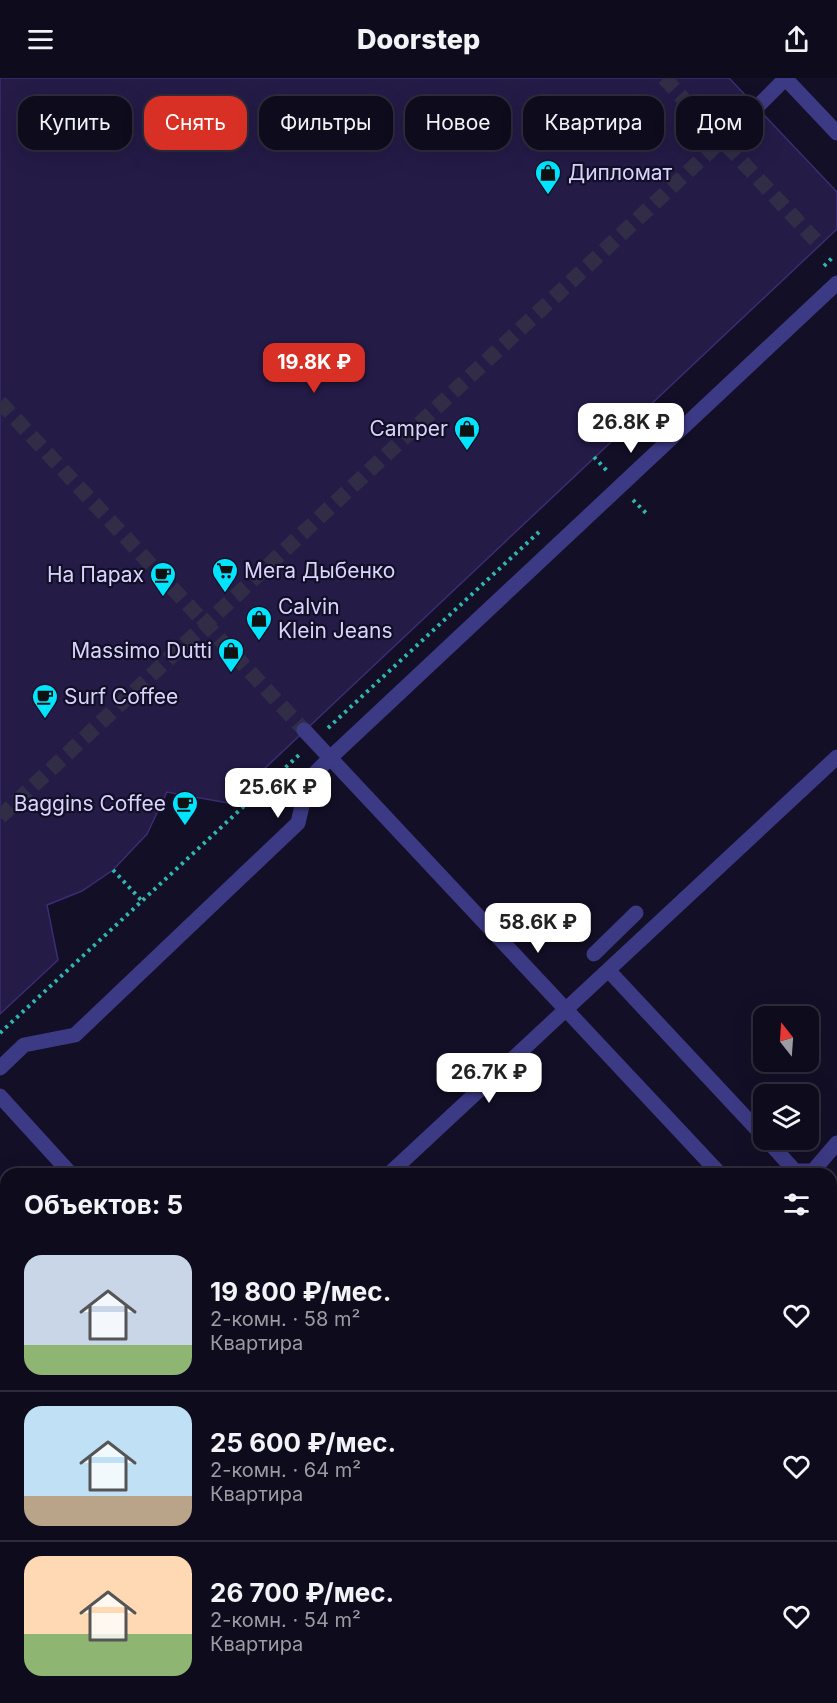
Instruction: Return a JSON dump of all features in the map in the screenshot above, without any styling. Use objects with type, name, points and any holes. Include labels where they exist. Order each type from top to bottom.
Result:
[{"type":"street","points":[[763,101],[786,78],[837,133]]},
{"type":"street","points":[[0,1068],[24,1045],[75,1035],[298,822],[308,780],[330,758],[837,283]]},
{"type":"street","points":[[309,736],[568,1009],[714,1168]]},
{"type":"street","points":[[396,1168],[837,757]]},
{"type":"street","points":[[594,954],[636,913]]},
{"type":"street","points":[[609,971],[753,1125]]},
{"type":"street","points":[[0,1096],[66,1168]]},
{"type":"street","points":[[816,1168],[837,1143]]},
{"type":"street","points":[[776,1150],[792,1168]]},
{"type":"path","points":[[815,274],[832,258]]},
{"type":"path","points":[[597,477],[614,461]]},
{"type":"path","points":[[0,1033],[142,901],[309,736],[546,525]]},
{"type":"path","points":[[113,870],[142,901]]},
{"type":"building","name":"Мега Дыбенко","points":[[0,78],[729,78],[746,96],[676,96],[676,150],[763,150],[763,114],[837,192],[837,229],[228,803],[167,792],[147,834],[113,870],[82,891],[47,905],[58,960],[0,1014]]},
{"type":"tunnel","points":[[664,78],[820,245]]},
{"type":"tunnel","points":[[0,817],[711,150]]},
{"type":"tunnel","points":[[0,402],[304,730]]},
{"type":"place","name":"Дипломат","points":[[548,196]]},
{"type":"place","name":"Camper","points":[[467,452]]},
{"type":"place","name":"Мега Дыбенко","points":[[225,594]]},
{"type":"place","name":"На Парах","points":[[163,598]]},
{"type":"place","name":"Calvin Klein Jeans","points":[[259,642]]},
{"type":"place","name":"Massimo Dutti","points":[[231,674]]},
{"type":"place","name":"Surf Coffee","points":[[45,720]]},
{"type":"place","name":"Baggins Coffee","points":[[185,827]]}]
